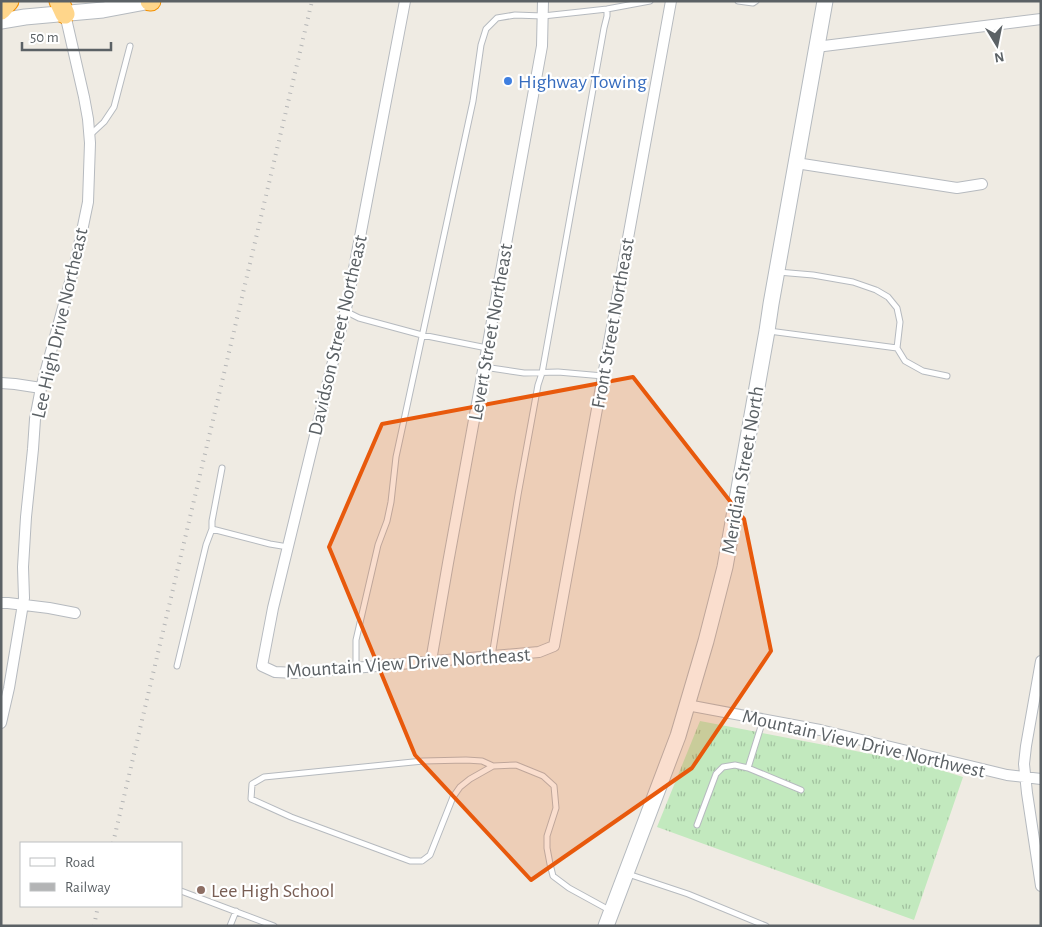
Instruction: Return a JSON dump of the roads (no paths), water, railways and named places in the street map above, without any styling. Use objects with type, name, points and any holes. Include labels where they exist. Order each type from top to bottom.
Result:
[{"type":"highway","points":[[1,10],[9,1]]},
{"type":"street","points":[[1,21],[25,17],[63,5],[103,10],[151,1]]},
{"type":"street","name":"Davidson Street Northeast","points":[[262,666],[273,608],[345,310],[405,1]]},
{"type":"street","name":"Levert Street Northeast","points":[[431,661],[542,46],[543,1]]},
{"type":"street","name":"Front Street Northeast","points":[[554,646],[671,1]]},
{"type":"street","name":"Meridian Street North","points":[[606,926],[678,736],[706,641],[725,567],[825,1]]},
{"type":"street","name":"Lee High Drive Northeast","points":[[1,723],[9,688],[24,598],[23,567],[26,517],[35,418],[41,388],[76,260],[88,202],[89,136],[84,97],[63,5]]},
{"type":"street","points":[[816,47],[1041,19]]},
{"type":"street","points":[[796,163],[957,188],[982,184]]},
{"type":"street","points":[[1,383],[41,388]]},
{"type":"street","points":[[1,603],[75,613]]},
{"type":"street","name":"Mountain View Drive Northeast","points":[[262,666],[275,672],[296,673],[539,652],[554,646]]},
{"type":"street","points":[[1041,661],[1024,764],[1041,886]]},
{"type":"street","name":"Mountain View Drive Northwest","points":[[687,705],[820,730],[1007,775],[1041,779]]},
{"type":"lane","points":[[356,668],[356,640],[378,545],[387,521],[396,456],[473,101],[481,45],[486,30],[497,18],[515,15],[543,16],[607,9],[650,1]]},
{"type":"lane","points":[[738,1],[753,3],[756,1]]},
{"type":"lane","points":[[492,656],[518,494],[538,385],[542,373],[607,9]]},
{"type":"lane","points":[[89,136],[104,122],[114,107],[130,46]]},
{"type":"lane","points":[[777,272],[813,275],[853,282],[876,290],[888,297],[898,308],[900,322],[897,348],[905,361],[922,371],[947,376]]},
{"type":"lane","points":[[345,310],[359,318],[422,335],[487,348]]},
{"type":"lane","points":[[768,331],[897,348]]},
{"type":"lane","points":[[484,367],[524,373],[558,372],[602,376]]},
{"type":"lane","points":[[177,666],[206,545],[212,529],[222,468]]},
{"type":"lane","points":[[212,529],[288,547]]},
{"type":"lane","points":[[748,768],[763,719]]},
{"type":"lane","points":[[493,766],[470,779],[453,797],[430,855],[422,861],[410,861],[251,799],[252,784],[264,777],[423,761],[466,760],[482,761],[493,766],[516,765],[543,776],[554,786],[556,808],[547,836],[547,848],[553,876],[569,888],[611,911]]},
{"type":"lane","points":[[696,825],[716,774],[723,767],[735,764],[801,790]]},
{"type":"lane","points":[[626,873],[688,894],[766,926]]},
{"type":"lane","points":[[182,891],[273,926]]},
{"type":"lane","points":[[230,926],[236,911]]},
{"type":"railway","points":[[113,842],[312,1]]},
{"type":"railway","points":[[94,926],[98,907]]},
{"type":"place","name":"Highway Towing","points":[[508,81]]},
{"type":"place","name":"Lee High School","points":[[201,890]]}]
